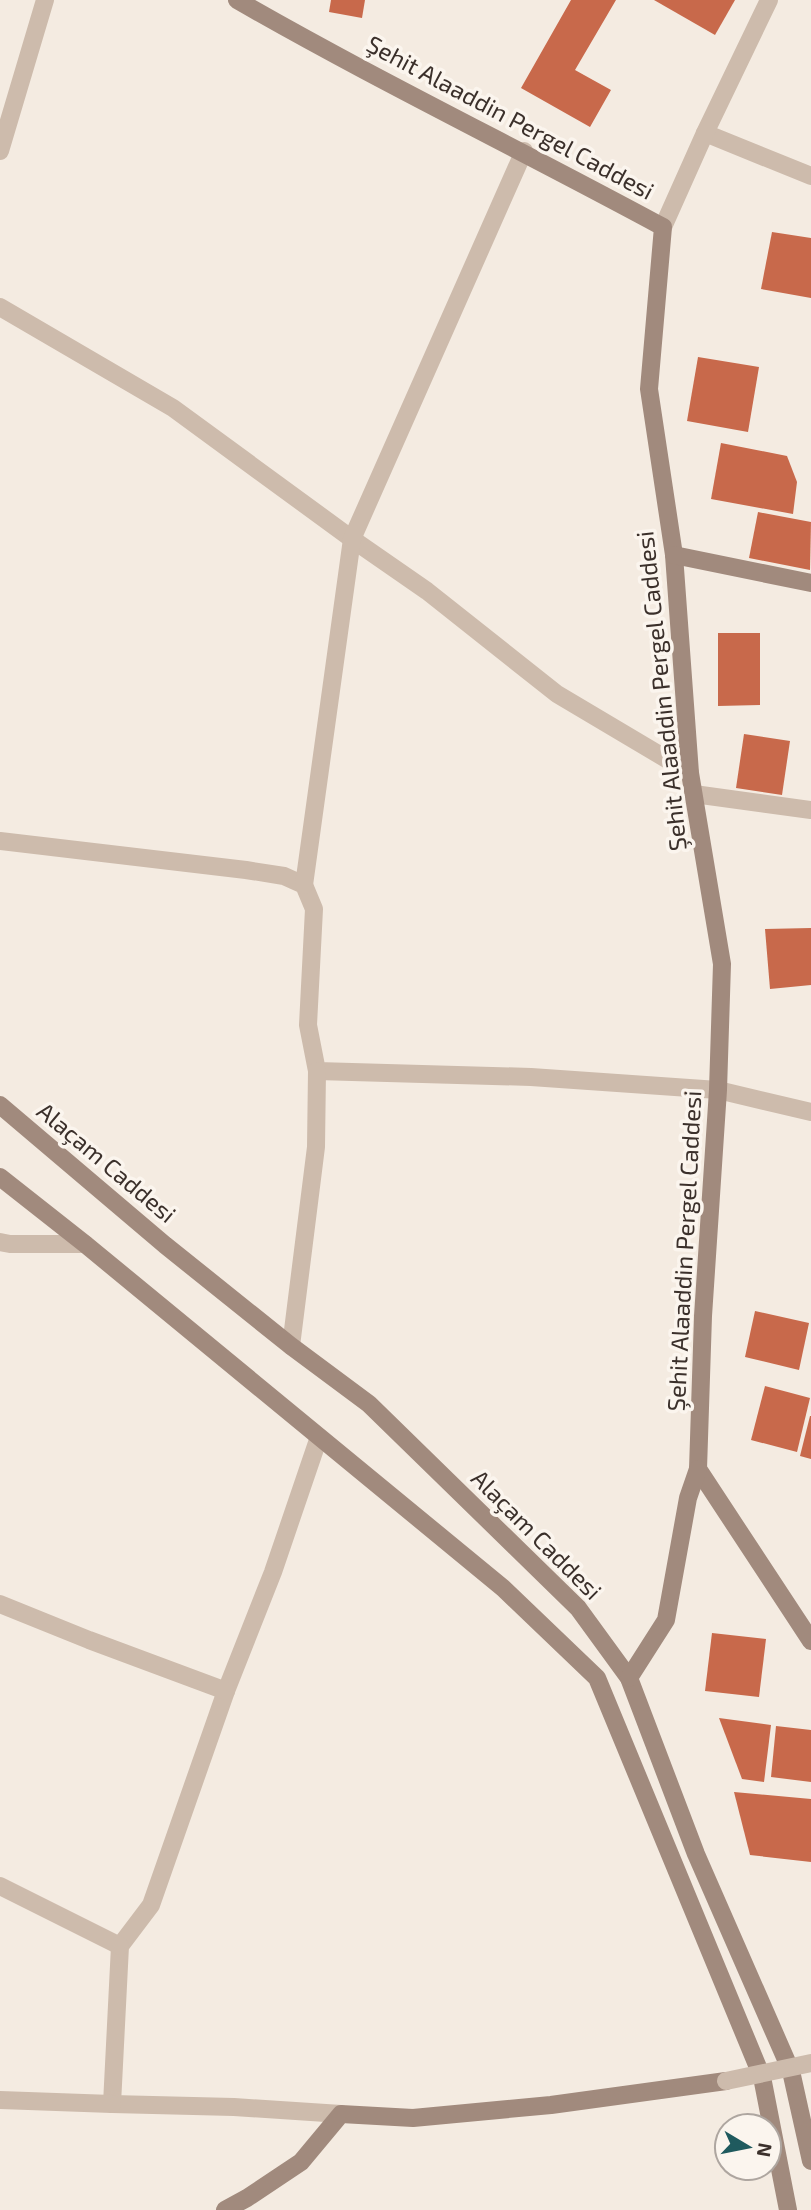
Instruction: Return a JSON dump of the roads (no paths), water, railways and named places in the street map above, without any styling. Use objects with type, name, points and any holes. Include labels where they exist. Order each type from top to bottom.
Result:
[{"type":"street","points":[[0,151],[45,0]]},
{"type":"street","name":"Şehit Alaaddin Pergel Caddesi","points":[[237,0],[663,227],[649,389],[674,555],[690,773],[722,964],[719,1090],[703,1316],[698,1469],[688,1499],[666,1620],[629,1678]]},
{"type":"street","points":[[663,227],[769,0]]},
{"type":"street","points":[[705,133],[811,176]]},
{"type":"street","points":[[291,1346],[316,1147],[317,1071],[308,1025],[314,909],[304,885],[352,540],[524,151]]},
{"type":"street","points":[[0,307],[173,408],[352,540],[427,591],[557,694],[690,773]]},
{"type":"street","points":[[674,555],[811,583]]},
{"type":"street","points":[[694,794],[811,810]]},
{"type":"street","points":[[0,841],[259,872],[284,876],[304,885]]},
{"type":"street","points":[[317,1071],[531,1077],[719,1090],[811,1112]]},
{"type":"street","name":"Alaçam Caddesi","points":[[0,1105],[164,1245],[369,1404],[578,1608],[629,1678],[696,1854],[791,2071],[811,2161]]},
{"type":"street","points":[[0,1177],[86,1244],[503,1588],[597,1678],[762,2077],[788,2210]]},
{"type":"street","points":[[0,1242],[86,1244]]},
{"type":"street","points":[[112,2104],[120,1946],[151,1905],[226,1691],[273,1572],[318,1437]]},
{"type":"street","points":[[698,1469],[811,1641]]},
{"type":"street","points":[[0,1604],[226,1691]]},
{"type":"street","points":[[0,1886],[120,1946]]},
{"type":"street","points":[[0,2100],[234,2107],[413,2118],[551,2105],[726,2081],[811,2063]]},
{"type":"street","points":[[225,2210],[301,2162],[341,2114]]}]
